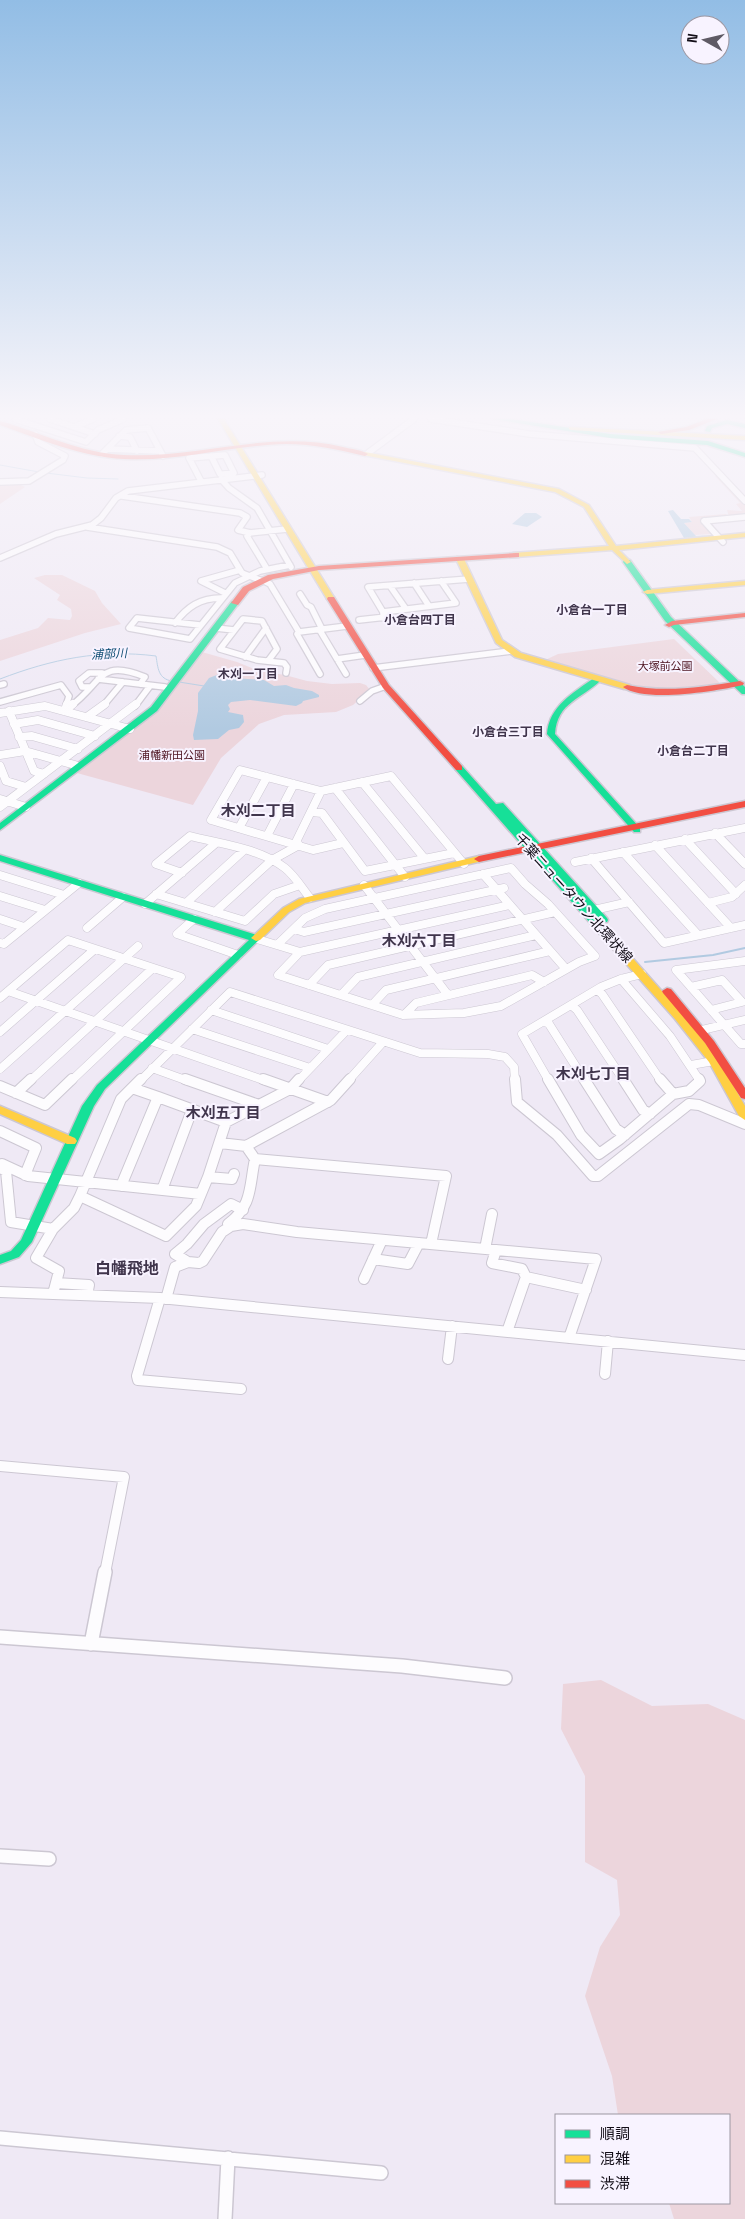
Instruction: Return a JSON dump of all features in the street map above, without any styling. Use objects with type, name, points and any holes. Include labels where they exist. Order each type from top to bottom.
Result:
[{"type":"main road","name":"千葉ニュータウン北環状線","points":[[283,523],[317,569],[365,656],[377,668]]},
{"type":"main road","name":"千葉ニュータウン北環状線","points":[[288,523],[389,688],[534,848],[642,974],[714,1061],[745,1116]]},
{"type":"main road","points":[[598,523],[615,549],[624,556],[646,592],[671,625]]},
{"type":"main road","points":[[0,827],[154,709],[172,683],[246,590],[263,581],[288,573],[317,569],[615,549],[721,540],[745,535]]},
{"type":"main road","points":[[721,540],[745,541]]},
{"type":"main road","points":[[615,549],[615,556],[635,585],[671,625],[739,685],[745,700]]},
{"type":"main road","points":[[461,560],[497,637],[511,652],[528,660],[632,690],[661,693],[688,692],[739,685]]},
{"type":"main road","points":[[646,592],[745,582]]},
{"type":"main road","points":[[671,625],[745,615]]},
{"type":"main road","points":[[671,625],[745,619]]},
{"type":"main road","points":[[597,680],[556,711],[552,716],[549,728],[555,741],[635,828]]},
{"type":"main road","points":[[0,1260],[9,1258],[19,1251],[33,1227],[71,1141],[94,1096],[108,1079],[148,1040],[254,938],[286,910],[310,898],[534,848],[554,846],[745,804]]},
{"type":"main road","points":[[635,828],[745,808]]},
{"type":"main road","name":"千葉ニュータウン北環状線","points":[[534,848],[594,910],[702,1030],[725,1062],[745,1096]]},
{"type":"main road","points":[[0,858],[254,938]]},
{"type":"main road","points":[[0,1110],[71,1141]]},
{"type":"street","points":[[0,558],[56,534],[87,527],[96,523]]},
{"type":"street","points":[[243,523],[238,530],[250,533],[287,529]]},
{"type":"street","points":[[200,626],[137,618],[129,628],[162,636],[190,639],[235,582],[267,569],[291,566],[265,523]]},
{"type":"street","points":[[705,523],[721,540]]},
{"type":"street","points":[[87,527],[217,547],[230,552],[242,573],[270,584],[299,632],[297,634],[320,674]]},
{"type":"street","points":[[250,533],[247,536],[267,569]]},
{"type":"street","points":[[223,596],[202,581],[240,570]]},
{"type":"street","points":[[383,615],[368,588],[469,579]]},
{"type":"street","points":[[359,620],[430,606],[456,603],[441,581]]},
{"type":"street","points":[[414,583],[430,606]]},
{"type":"street","points":[[390,586],[405,612]]},
{"type":"street","points":[[300,594],[307,605],[311,607],[346,674]]},
{"type":"street","points":[[174,622],[186,607],[223,596]]},
{"type":"street","points":[[268,661],[277,649],[262,621],[242,619],[220,649],[245,656],[268,661],[284,663],[287,667],[286,673]]},
{"type":"street","points":[[299,632],[347,626]]},
{"type":"street","points":[[216,628],[234,630]]},
{"type":"street","points":[[245,656],[266,628]]},
{"type":"street","points":[[377,668],[511,652]]},
{"type":"street","points":[[337,659],[365,656]]},
{"type":"street","points":[[65,710],[82,698],[100,676],[115,668],[129,670],[145,677],[140,684]]},
{"type":"street","points":[[90,687],[82,686],[79,682],[84,675],[91,671],[100,676],[123,682],[150,686],[172,683]]},
{"type":"street","points":[[87,717],[108,702],[123,682]]},
{"type":"street","points":[[0,702],[61,686],[69,696],[65,710]]},
{"type":"street","points":[[0,807],[4,800],[26,787],[134,707],[150,686]]},
{"type":"street","points":[[360,701],[372,691],[389,688]]},
{"type":"street","points":[[0,713],[45,706],[130,729]]},
{"type":"street","points":[[8,711],[34,771],[44,774]]},
{"type":"street","points":[[14,724],[38,720],[95,736]]},
{"type":"street","points":[[20,737],[32,736],[78,749]]},
{"type":"street","points":[[0,755],[25,751],[75,765]]},
{"type":"street","points":[[0,766],[6,781],[26,787]]},
{"type":"street","points":[[343,843],[313,850],[212,820],[240,770],[324,791],[391,776],[464,864]]},
{"type":"street","points":[[239,828],[267,777]]},
{"type":"street","points":[[215,912],[272,860],[297,845],[311,812],[324,791],[323,781]]},
{"type":"street","points":[[362,782],[425,859]]},
{"type":"street","points":[[267,836],[294,784]]},
{"type":"street","points":[[335,788],[405,877]]},
{"type":"street","points":[[4,800],[26,807]]},
{"type":"street","points":[[311,812],[322,813],[366,871],[454,852]]},
{"type":"street","points":[[575,862],[745,828]]},
{"type":"street","points":[[715,833],[745,864]]},
{"type":"street","points":[[182,873],[156,864],[190,836],[272,860],[287,869],[310,898]]},
{"type":"street","points":[[685,840],[736,894]]},
{"type":"street","points":[[145,904],[216,843]]},
{"type":"street","points":[[655,845],[731,928]]},
{"type":"street","points":[[186,903],[243,851]]},
{"type":"street","points":[[623,852],[698,936]]},
{"type":"street","points":[[591,858],[664,943],[745,925]]},
{"type":"street","points":[[277,946],[305,918],[318,911],[511,868],[525,884],[556,912],[596,956],[566,969],[508,1002],[489,1010],[464,1013],[404,1015],[278,975],[300,952]]},
{"type":"street","points":[[483,874],[500,888],[522,920],[566,969]]},
{"type":"street","points":[[0,875],[64,895]]},
{"type":"street","points":[[0,942],[4,944],[79,883]]},
{"type":"street","points":[[156,894],[244,921],[274,894],[300,885]]},
{"type":"street","points":[[708,902],[732,898],[745,885]]},
{"type":"street","points":[[364,886],[448,995]]},
{"type":"street","points":[[294,929],[304,932],[500,888]]},
{"type":"street","points":[[0,896],[45,910]]},
{"type":"street","points":[[87,928],[123,897]]},
{"type":"street","points":[[594,910],[629,902]]},
{"type":"street","points":[[254,938],[300,952],[510,905]]},
{"type":"street","points":[[309,985],[328,965],[556,912]]},
{"type":"street","points":[[0,919],[24,927]]},
{"type":"street","points":[[194,919],[178,934],[238,955]]},
{"type":"street","points":[[341,995],[358,977],[536,935]]},
{"type":"street","points":[[0,998],[68,940],[181,977],[45,1105],[0,1086]]},
{"type":"street","points":[[0,1069],[138,946]]},
{"type":"street","points":[[0,1032],[95,949]]},
{"type":"street","points":[[372,1005],[386,990],[550,951]]},
{"type":"street","points":[[745,961],[676,970],[741,1044],[745,1044]]},
{"type":"street","points":[[16,1092],[153,968]]},
{"type":"street","points":[[621,979],[670,1036],[700,1081],[689,1091],[673,1094],[625,1135],[599,1154],[581,1136],[522,1034],[597,990],[621,979],[642,974]]},
{"type":"street","points":[[404,1015],[416,1002],[532,975],[544,982]]},
{"type":"street","points":[[692,987],[722,980],[742,1002],[711,1010]]},
{"type":"street","points":[[597,990],[602,994],[667,1089],[673,1094]]},
{"type":"street","points":[[8,991],[328,1102]]},
{"type":"street","points":[[53,1294],[59,1271],[36,1258],[54,1229],[74,1208],[121,1099],[230,992],[420,1053],[488,1054],[505,1057],[514,1067],[518,1102],[557,1135],[593,1176],[598,1176],[689,1104],[699,1105],[745,1124]]},
{"type":"street","points":[[571,1005],[577,1010],[644,1110],[650,1114]]},
{"type":"street","points":[[211,1010],[328,1049]]},
{"type":"street","points":[[702,1030],[745,1020]]},
{"type":"street","points":[[544,1021],[549,1024],[616,1129],[625,1135]]},
{"type":"street","points":[[192,1029],[310,1068]]},
{"type":"street","points":[[132,1088],[226,1122],[290,1089],[347,1030]]},
{"type":"street","points":[[220,1143],[246,1146],[328,1102],[383,1042]]},
{"type":"street","points":[[690,1065],[714,1061]]},
{"type":"street","points":[[152,1068],[259,1105]]},
{"type":"street","points":[[121,1186],[158,1097]]},
{"type":"street","points":[[162,1190],[192,1110]]},
{"type":"street","points":[[80,1196],[166,1236],[196,1206],[208,1177],[226,1122]]},
{"type":"street","points":[[0,1131],[36,1148],[25,1175]]},
{"type":"street","points":[[212,1246],[214,1234],[232,1221],[248,1205],[255,1159],[246,1146]]},
{"type":"street","points":[[255,1159],[446,1176],[431,1244]]},
{"type":"street","points":[[0,1163],[25,1175],[201,1194]]},
{"type":"street","points":[[0,1168],[6,1172],[10,1222],[54,1229]]},
{"type":"street","points":[[208,1177],[232,1179],[234,1174]]},
{"type":"street","points":[[188,1262],[175,1254],[187,1244],[204,1224],[231,1204],[243,1210]]},
{"type":"street","points":[[485,1249],[492,1214]]},
{"type":"street","points":[[241,1390],[138,1380],[137,1376],[175,1267],[188,1262],[199,1263],[203,1261],[222,1232],[236,1224],[596,1260],[569,1338]]},
{"type":"street","points":[[364,1279],[382,1240]]},
{"type":"street","points":[[374,1258],[408,1264],[419,1243]]},
{"type":"street","points":[[496,1250],[492,1263],[522,1269],[526,1277],[507,1332]]},
{"type":"street","points":[[526,1277],[586,1290]]},
{"type":"street","points":[[56,1283],[89,1284],[87,1295]]},
{"type":"street","points":[[0,1292],[163,1298],[745,1355]]},
{"type":"street","points":[[448,1359],[452,1326]]},
{"type":"street","points":[[605,1374],[608,1341]]},
{"type":"street","points":[[0,1466],[124,1477],[91,1644]]},
{"type":"street","points":[[0,1637],[402,1666],[506,1678]]},
{"type":"street","points":[[0,1856],[49,1859]]},
{"type":"street","points":[[0,2138],[381,2173]]},
{"type":"street","points":[[225,2219],[228,2158]]},
{"type":"green space","points":[[684,523],[702,523],[711,534],[695,535]]},
{"type":"green space","points":[[45,575],[62,575],[95,591],[102,603],[121,624],[85,633],[0,661],[0,640],[38,628],[48,618],[70,620],[72,616],[71,609],[57,600],[60,595],[34,578]]},
{"type":"green space","name":"大塚前公園","points":[[674,639],[719,682],[718,684],[683,690],[643,690],[543,661],[558,654]]},
{"type":"green space","name":"浦幡新田公園","points":[[202,652],[237,662],[259,671],[332,684],[360,683],[366,685],[370,690],[353,705],[336,712],[284,715],[259,724],[221,758],[193,805],[77,773],[156,711]]},
{"type":"green space","points":[[601,1680],[652,1706],[708,1704],[745,1720],[745,2219],[674,2219],[669,2204],[730,2204],[730,2114],[618,2114],[612,2076],[585,1996],[600,1947],[620,1915],[617,1880],[585,1862],[585,1776],[561,1729],[563,1684]]},
{"type":"water","points":[[514,523],[534,523],[527,527],[512,524]]},
{"type":"water","points":[[675,523],[688,523],[684,523],[696,536],[712,535],[684,538]]},
{"type":"water","points":[[222,673],[229,674],[233,678],[264,680],[274,686],[286,685],[312,691],[319,695],[319,697],[303,701],[296,706],[250,700],[231,702],[228,705],[230,709],[228,712],[243,715],[244,722],[239,728],[229,730],[218,739],[194,740],[193,735],[198,711],[198,693],[209,678]]},
{"type":"waterway","name":"浦部川","points":[[0,679],[39,666],[77,657],[136,654],[156,656],[161,675],[167,680],[172,681]]},
{"type":"waterway","name":"浦部川","points":[[179,682],[204,686]]},
{"type":"waterway","points":[[645,962],[713,955],[745,948]]},
{"type":"traffic: fast","points":[[627,562],[668,619],[745,692]]},
{"type":"traffic: fast","points":[[0,827],[154,709],[235,603]]},
{"type":"traffic: fast","points":[[597,680],[566,702],[560,709],[555,716],[551,734],[637,830]]},
{"type":"traffic: fast","points":[[459,768],[609,938]]},
{"type":"traffic: fast","points":[[500,805],[603,920]]},
{"type":"traffic: fast","points":[[0,858],[254,938]]},
{"type":"traffic: fast","points":[[0,1260],[15,1254],[26,1242],[88,1106],[101,1087],[256,938]]},
{"type":"traffic: slow","points":[[284,523],[331,599]]},
{"type":"traffic: slow","points":[[598,523],[616,551],[627,562]]},
{"type":"traffic: slow","points":[[516,555],[614,548],[745,535]]},
{"type":"traffic: slow","points":[[460,559],[499,641],[518,655],[627,687]]},
{"type":"traffic: slow","points":[[647,592],[745,583]]},
{"type":"traffic: slow","points":[[256,938],[286,910],[302,901],[479,859]]},
{"type":"traffic: slow","points":[[609,938],[679,1017],[714,1061],[745,1116]]},
{"type":"traffic: slow","points":[[0,1110],[71,1141]]},
{"type":"traffic: jam","points":[[235,603],[246,589],[271,577],[319,568],[516,555]]},
{"type":"traffic: jam","points":[[331,599],[386,686],[459,768]]},
{"type":"traffic: jam","points":[[669,625],[672,623],[745,615]]},
{"type":"traffic: jam","points":[[627,687],[655,692],[669,692],[698,690],[740,683]]},
{"type":"traffic: jam","points":[[479,859],[745,804]]},
{"type":"traffic: jam","points":[[667,991],[709,1041],[745,1096]]},
{"type":"district","name":"小倉台一丁目","points":[[592,610]]},
{"type":"district","name":"小倉台四丁目","points":[[420,620]]},
{"type":"district","name":"木刈一丁目","points":[[248,674]]},
{"type":"district","name":"小倉台三丁目","points":[[508,732]]},
{"type":"district","name":"小倉台二丁目","points":[[693,751]]},
{"type":"district","name":"木刈二丁目","points":[[258,811]]},
{"type":"district","name":"木刈六丁目","points":[[419,941]]},
{"type":"district","name":"木刈七丁目","points":[[593,1074]]},
{"type":"district","name":"木刈五丁目","points":[[223,1113]]},
{"type":"district","name":"白幡飛地","points":[[127,1268]]}]
